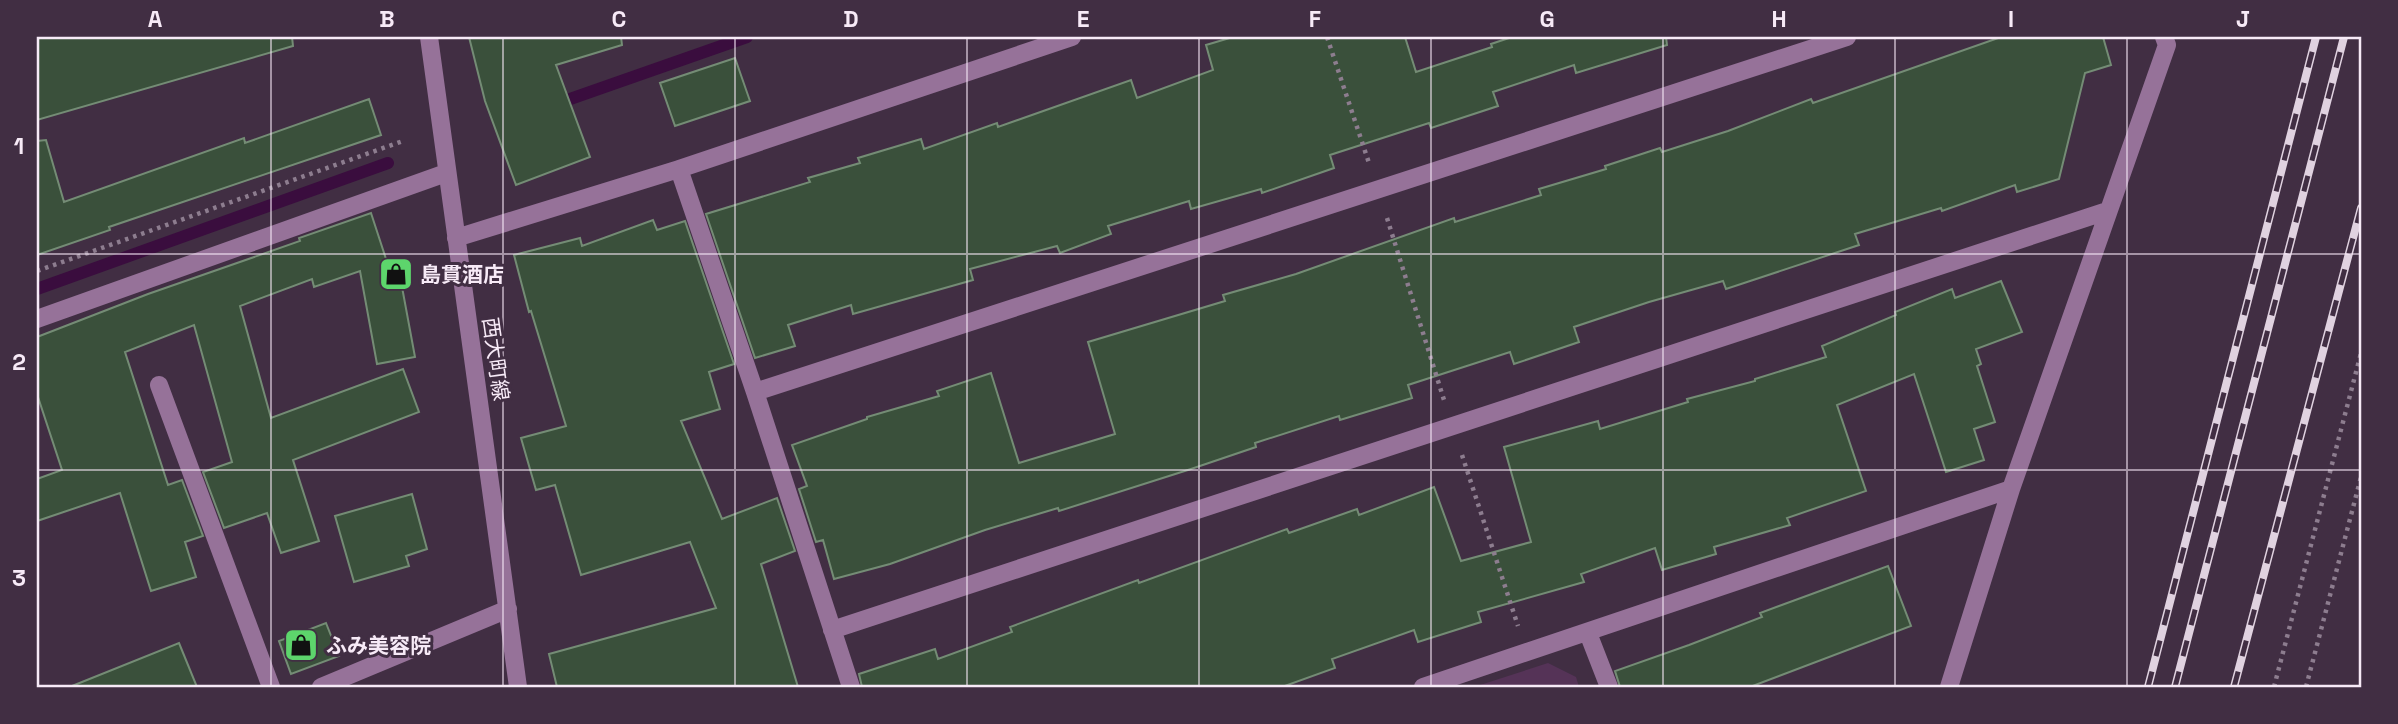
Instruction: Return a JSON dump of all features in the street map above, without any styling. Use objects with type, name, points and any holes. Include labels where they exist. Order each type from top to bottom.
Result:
[{"type":"street","name":"西大町線","points":[[429,37],[518,687]]},
{"type":"street","points":[[456,237],[679,169],[1072,37]]},
{"type":"street","points":[[755,392],[1847,37]]},
{"type":"street","points":[[1949,687],[2011,489],[2167,45],[2164,37]]},
{"type":"street","points":[[679,169],[852,687]]},
{"type":"street","points":[[37,319],[446,173]]},
{"type":"street","points":[[832,630],[2107,211]]},
{"type":"street","points":[[159,385],[271,687]]},
{"type":"street","points":[[1423,687],[1588,634],[2011,489]]},
{"type":"street","points":[[321,687],[508,609]]},
{"type":"street","points":[[1588,634],[1608,687]]},
{"type":"path","points":[[1327,37],[1527,653]]},
{"type":"path","points":[[37,271],[403,141]]},
{"type":"path","points":[[2274,687],[2361,353]]},
{"type":"path","points":[[2306,687],[2361,477]]},
{"type":"shaded area","points":[[1548,663],[1576,677],[1579,687],[1474,687]]},
{"type":"building","points":[[37,37],[292,37],[293,46],[37,120]]},
{"type":"building","points":[[469,37],[621,37],[622,45],[556,65],[590,157],[516,185],[485,101]]},
{"type":"building","points":[[1233,37],[1405,37],[1416,72],[1492,47],[1491,44],[1512,37],[1666,37],[1667,45],[1576,73],[1574,65],[1493,92],[1498,106],[1431,128],[1429,123],[1330,155],[1334,168],[1262,193],[1261,189],[1191,209],[1189,201],[1108,226],[1111,234],[1060,253],[1057,246],[970,269],[973,280],[853,314],[851,305],[788,325],[795,346],[755,358],[706,214],[810,182],[808,178],[860,163],[858,158],[921,139],[924,149],[997,123],[998,127],[1131,80],[1137,98],[1213,70],[1206,45]]},
{"type":"building","points":[[2001,37],[2103,37],[2111,65],[2085,73],[2059,179],[2017,192],[2015,185],[1942,211],[1941,208],[1855,234],[1859,245],[1726,289],[1723,281],[1574,327],[1579,342],[1514,364],[1510,352],[1408,385],[1412,398],[1340,420],[1339,416],[1255,443],[1256,447],[1191,469],[1059,511],[1058,508],[985,530],[890,564],[834,579],[823,540],[816,542],[799,489],[807,486],[792,445],[867,417],[939,396],[937,391],[991,373],[1019,463],[1115,434],[1088,342],[1225,301],[1223,295],[1296,274],[1454,218],[1455,222],[1541,195],[1539,189],[1606,169],[1605,166],[1660,148],[1662,152],[1728,131],[1811,99],[1813,103]]},
{"type":"building","points":[[735,58],[750,101],[675,126],[660,83]]},
{"type":"building","points":[[369,99],[381,135],[109,227],[110,230],[37,255],[37,141],[46,140],[64,202],[244,138],[245,143]]},
{"type":"building","points":[[371,213],[387,262],[397,260],[415,357],[377,364],[360,271],[314,287],[312,279],[240,306],[271,418],[403,369],[419,412],[293,460],[319,541],[281,553],[267,513],[224,528],[203,472],[232,462],[194,325],[125,352],[168,485],[182,480],[203,536],[185,542],[196,577],[151,591],[120,493],[37,521],[37,479],[62,470],[37,394],[37,337]]},
{"type":"building","points":[[653,220],[657,230],[685,221],[734,364],[709,372],[720,409],[681,421],[722,519],[777,498],[795,551],[761,564],[798,687],[557,687],[549,654],[716,608],[690,542],[581,575],[555,485],[536,490],[521,438],[566,426],[531,311],[529,312],[514,255],[580,238],[582,246]]},
{"type":"building","points":[[2001,281],[2022,332],[1976,349],[1981,364],[1977,366],[1995,422],[1974,429],[1984,460],[1946,472],[1914,374],[1837,405],[1866,491],[1787,518],[1790,525],[1714,547],[1716,554],[1662,570],[1655,548],[1581,574],[1584,582],[1478,612],[1481,622],[1418,642],[1414,630],[1332,659],[1335,668],[1282,687],[862,687],[859,674],[935,649],[938,659],[1012,632],[1010,627],[1138,580],[1139,583],[1287,529],[1289,533],[1357,509],[1359,515],[1434,487],[1461,561],[1531,542],[1504,447],[1598,421],[1600,429],[1688,402],[1687,399],[1755,381],[1826,357],[1822,346],[1896,315],[1895,312],[1952,289],[1955,298]]},
{"type":"building","points":[[412,494],[427,549],[406,556],[409,566],[354,582],[335,516]]},
{"type":"building","points":[[1888,566],[1911,626],[1750,687],[1620,687],[1615,671],[1762,617],[1760,613]]},
{"type":"building","points":[[326,623],[339,656],[291,674],[279,641]]},
{"type":"building","points":[[179,643],[197,687],[72,687],[72,686]]},
{"type":"waterway","points":[[553,105],[747,37]]},
{"type":"waterway","points":[[37,289],[388,163]]},
{"type":"railway","points":[[2148,687],[2316,37]]},
{"type":"railway","points":[[2175,687],[2344,37]]},
{"type":"railway","points":[[2234,687],[2361,208]]},
{"type":"place","name":"島貫酒店","points":[[396,274]]},
{"type":"place","name":"ふみ美容院","points":[[301,645]]}]
